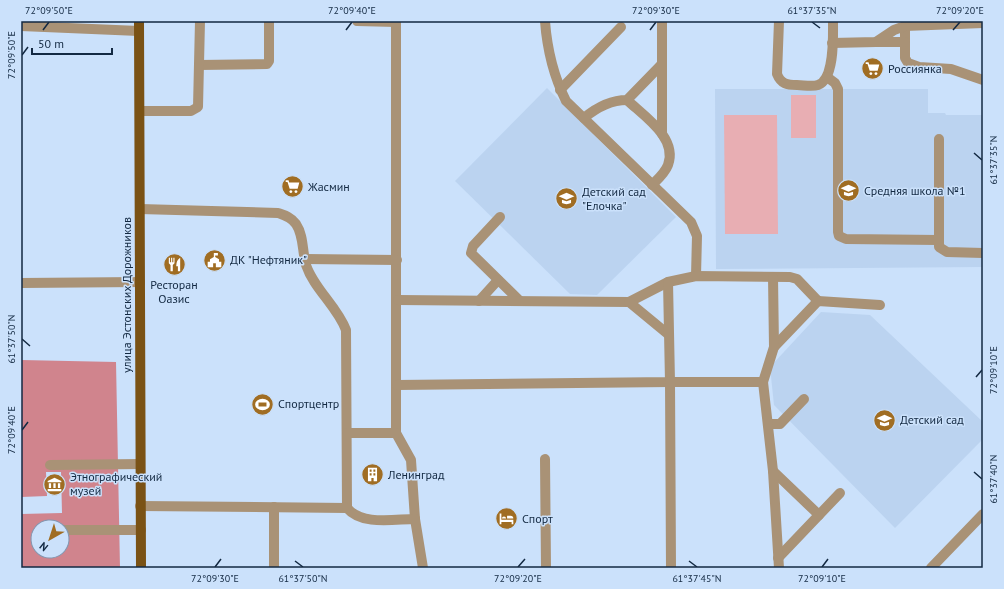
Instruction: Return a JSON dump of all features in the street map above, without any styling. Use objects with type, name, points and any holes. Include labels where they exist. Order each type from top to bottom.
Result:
[{"type":"main road","name":"улица Эстонских Дорожников","points":[[140,26],[141,568]]},
{"type":"street","points":[[140,111],[195,110],[199,102],[200,21]]},
{"type":"street","points":[[199,65],[267,64],[269,61],[269,21]]},
{"type":"street","points":[[356,21],[396,22],[398,300],[396,433],[411,460],[415,519],[423,568]]},
{"type":"street","points":[[545,21],[548,45],[560,90],[566,101],[691,222],[695,229],[697,244],[696,276]]},
{"type":"street","points":[[662,21],[662,134]]},
{"type":"street","points":[[779,21],[777,74],[779,79],[787,85],[813,86],[820,84],[827,77],[830,67],[833,21]]},
{"type":"street","points":[[876,42],[894,30],[905,26],[978,22]]},
{"type":"street","points":[[21,26],[140,26]]},
{"type":"street","points":[[905,26],[906,58],[908,63],[913,66],[951,68],[983,80]]},
{"type":"street","points":[[560,90],[621,27]]},
{"type":"street","points":[[832,43],[905,42]]},
{"type":"street","points":[[627,100],[662,64]]},
{"type":"street","points":[[827,77],[835,83],[838,89],[839,236],[846,239],[938,240]]},
{"type":"street","points":[[584,118],[600,107],[620,100],[627,100],[662,134],[668,143],[668,164],[652,185]]},
{"type":"street","points":[[939,139],[939,247],[946,252],[983,253]]},
{"type":"street","points":[[140,209],[278,213],[288,216],[295,223],[302,238],[305,259],[310,275],[342,318],[346,330],[347,508],[351,513],[368,519],[415,519]]},
{"type":"street","points":[[500,217],[471,249],[473,256],[520,301]]},
{"type":"street","points":[[305,259],[397,260]]},
{"type":"street","points":[[398,300],[629,302],[668,282],[696,276],[790,277],[797,280],[818,301],[880,305]]},
{"type":"street","points":[[773,277],[774,347],[763,382],[773,471],[779,568]]},
{"type":"street","points":[[479,301],[498,280]]},
{"type":"street","points":[[21,283],[140,282]]},
{"type":"street","points":[[668,282],[671,568]]},
{"type":"street","points":[[774,347],[818,301]]},
{"type":"street","points":[[629,302],[669,335]]},
{"type":"street","points":[[397,385],[763,382]]},
{"type":"street","points":[[768,424],[776,426],[780,424],[804,398]]},
{"type":"street","points":[[347,433],[396,433]]},
{"type":"street","points":[[545,459],[546,568]]},
{"type":"street","points":[[50,465],[140,464]]},
{"type":"street","points":[[773,471],[819,515]]},
{"type":"street","points":[[778,558],[840,493]]},
{"type":"street","points":[[140,506],[347,508]]},
{"type":"street","points":[[274,507],[274,568]]},
{"type":"street","points":[[931,568],[983,514]]},
{"type":"street","points":[[70,530],[141,530]]},
{"type":"shaded area","name":"Детский сад \"Елочка\"","points":[[547,88],[676,217],[597,295],[570,294],[455,181]]},
{"type":"shaded area","name":"Средняя школа №1","points":[[715,89],[928,89],[928,113],[945,113],[946,115],[983,115],[983,267],[716,269]]},
{"type":"shaded area","points":[[791,95],[816,95],[816,138],[791,138]]},
{"type":"shaded area","points":[[724,115],[777,115],[778,234],[725,234]]},
{"type":"shaded area","name":"Детский сад","points":[[821,312],[870,315],[983,422],[983,439],[895,528],[774,405],[770,367]]},
{"type":"shaded area","points":[[21,360],[116,362],[120,568],[21,568],[21,514],[62,513],[61,472],[46,472],[47,496],[21,497]]},
{"type":"place","name":"Россиянка","points":[[872,69]]},
{"type":"place","name":"Жасмин","points":[[293,187]]},
{"type":"place","name":"Средняя школа №1","points":[[849,191]]},
{"type":"place","name":"Детский сад \"Елочка\"","points":[[566,199]]},
{"type":"place","name":"ДК \"Нефтяник\"","points":[[215,260]]},
{"type":"place","name":"Ресторан Оазис","points":[[174,264]]},
{"type":"place","name":"Спортцентр","points":[[262,404]]},
{"type":"place","name":"Детский сад","points":[[885,420]]},
{"type":"place","name":"Ленинград","points":[[373,475]]},
{"type":"place","name":"Этнографический музей","points":[[54,484]]},
{"type":"place","name":"Спорт","points":[[506,519]]}]
